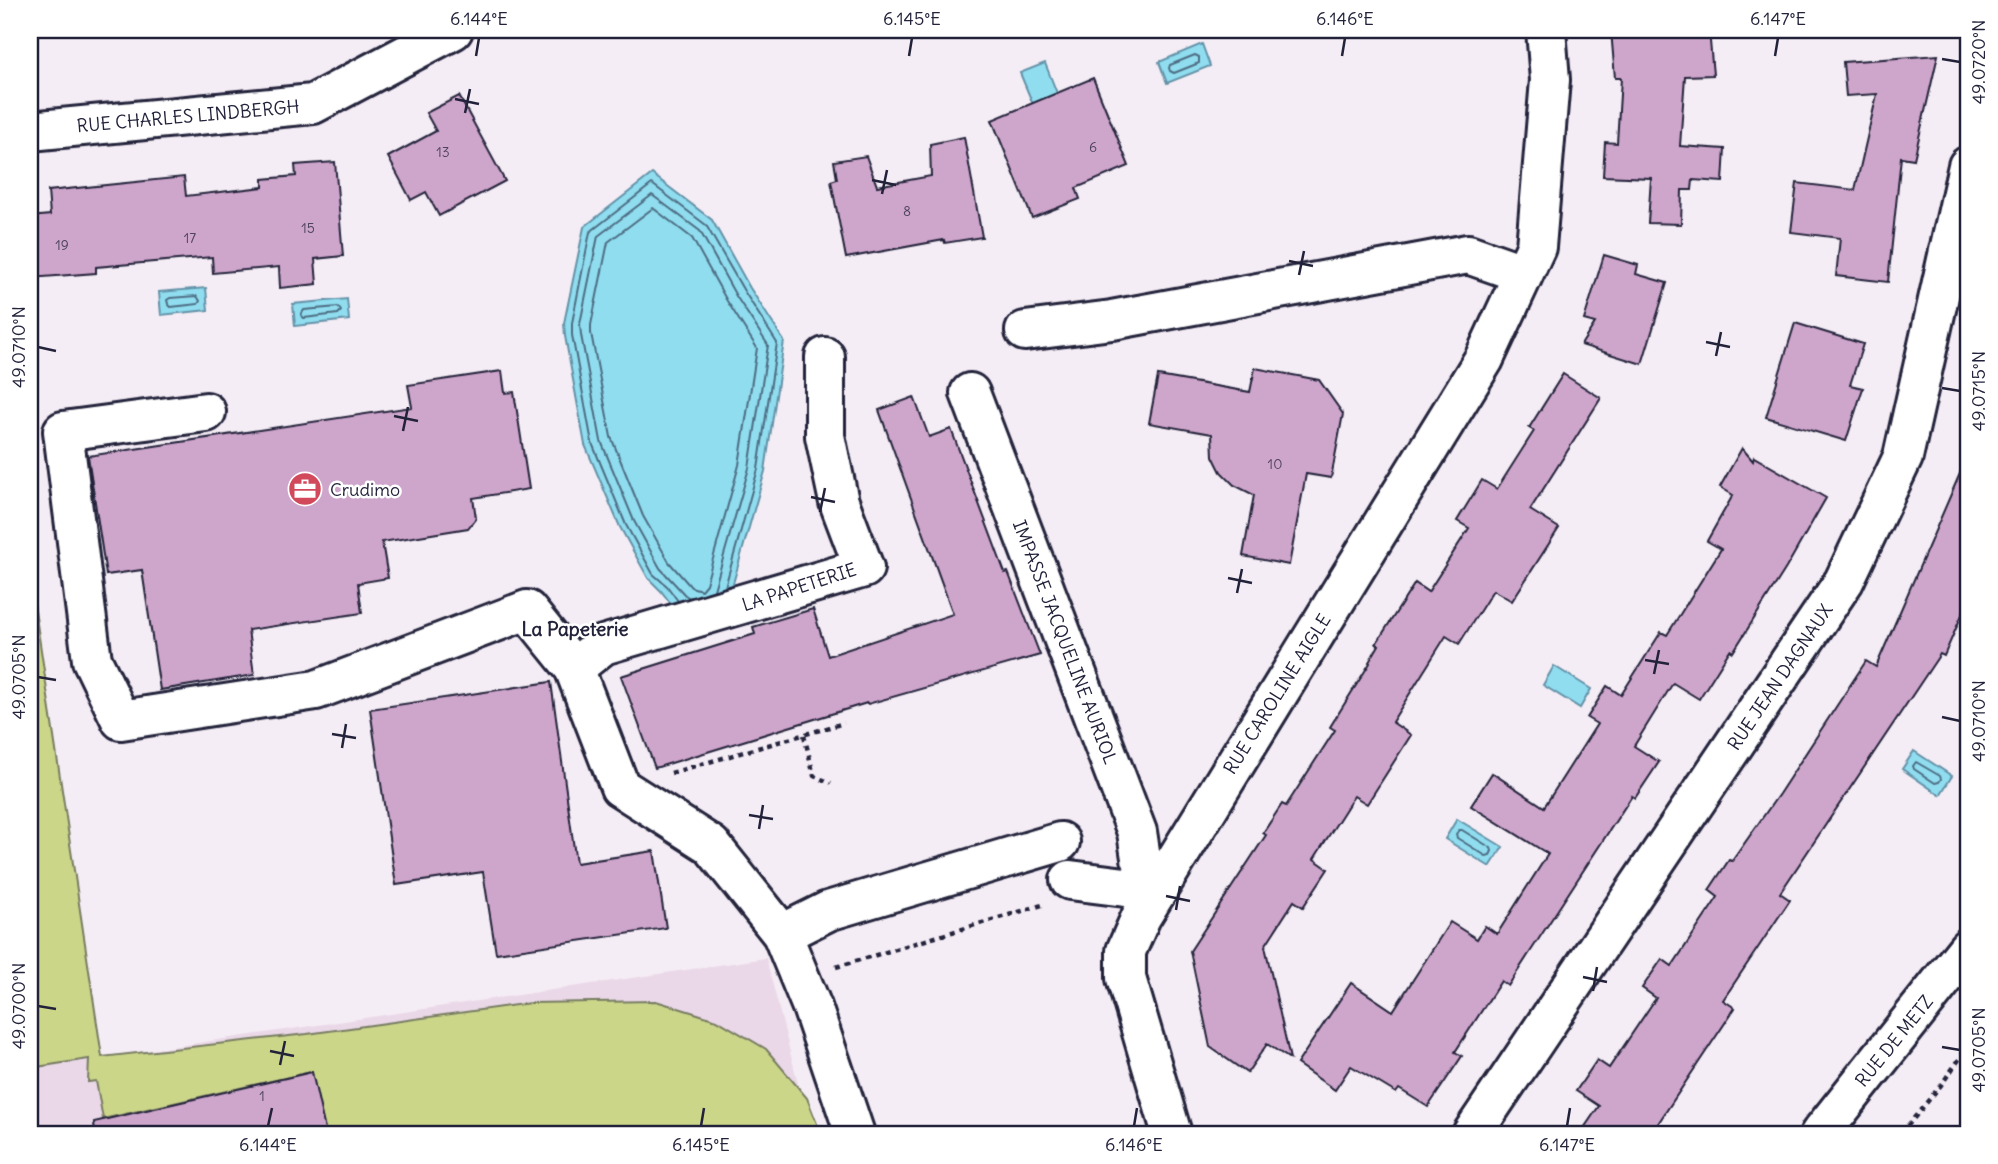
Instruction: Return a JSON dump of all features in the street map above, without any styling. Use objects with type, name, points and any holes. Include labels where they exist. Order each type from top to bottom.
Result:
[{"type":"street","name":"RUE CHARLES LINDBERGH","points":[[30,131],[313,104],[453,30]]},
{"type":"street","name":"RUE CAROLINE AIGLE","points":[[1172,1134],[1126,978],[1126,951],[1141,917],[1484,359],[1536,247],[1550,80],[1546,30]]},
{"type":"street","name":"RUE JEAN DAGNAUX","points":[[1472,1134],[1844,581],[1903,457],[1968,166]]},
{"type":"street","points":[[1025,331],[1112,320],[1468,254],[1522,273]]},
{"type":"street","name":"LA PAPETERIE","points":[[575,668],[603,645],[864,568],[839,502],[825,436],[825,357]]},
{"type":"street","name":"IMPASSE JACQUELINE AURIOL","points":[[970,393],[1137,832],[1141,858],[1157,891]]},
{"type":"street","points":[[206,412],[63,431],[92,660],[121,720],[316,690],[527,610],[575,668],[620,787],[711,845],[782,934],[801,978],[855,1134]]},
{"type":"street","points":[[782,934],[828,911],[1060,842]]},
{"type":"street","points":[[1069,880],[1157,891]]},
{"type":"street","name":"RUE DE METZ","points":[[1820,1134],[1968,948]]},
{"type":"path","points":[[620,787],[844,723]]},
{"type":"path","points":[[804,735],[814,776],[831,783]]},
{"type":"path","points":[[801,978],[1053,902],[1069,880]]},
{"type":"path","points":[[1901,1134],[1968,1047]]},
{"type":"shaded area","points":[[766,958],[811,1134],[30,1134],[30,1068]]},
{"type":"green space","points":[[30,577],[102,1057],[307,1034],[530,1003],[656,1001],[717,1020],[766,1049],[807,1098],[821,1134],[326,1134],[311,1072],[103,1119],[96,1081],[88,1082],[89,1059],[30,1068]]},
{"type":"water","points":[[1202,44],[1210,66],[1167,83],[1159,62]]},
{"type":"water","points":[[1045,63],[1066,116],[1042,126],[1020,73]]},
{"type":"water","points":[[652,174],[712,220],[750,288],[784,341],[765,471],[730,594],[676,610],[648,578],[620,527],[585,445],[564,323],[584,227]]},
{"type":"water","points":[[206,288],[208,310],[161,315],[159,292]]},
{"type":"water","points":[[347,299],[349,320],[295,326],[293,304]]},
{"type":"water","points":[[1554,666],[1591,689],[1580,708],[1543,685]]},
{"type":"water","points":[[1914,751],[1952,776],[1940,795],[1902,769]]},
{"type":"water","points":[[1457,819],[1503,847],[1490,867],[1445,839]]},
{"type":"building","points":[[1611,30],[1709,30],[1713,75],[1685,76],[1680,146],[1725,149],[1723,182],[1693,180],[1692,190],[1682,190],[1681,224],[1648,223],[1651,178],[1603,176],[1605,142],[1617,143],[1621,78],[1615,78]]},
{"type":"building","points":[[1938,55],[1914,159],[1901,157],[1888,282],[1836,276],[1840,238],[1791,232],[1797,183],[1855,190],[1877,94],[1846,96],[1843,62]]},
{"type":"building","points":[[1093,78],[1129,166],[1076,188],[1080,199],[1032,218],[992,120]]},
{"type":"building","points":[[459,96],[505,181],[439,216],[426,192],[411,200],[388,157],[436,131],[426,113]]},
{"type":"building","points":[[964,137],[982,237],[945,243],[944,240],[846,258],[831,181],[837,179],[834,161],[866,156],[877,186],[931,176],[930,144]]},
{"type":"building","points":[[335,162],[343,256],[315,259],[317,284],[280,288],[279,267],[213,273],[212,257],[96,267],[96,273],[30,278],[30,217],[50,215],[48,191],[184,177],[186,196],[263,187],[263,179],[296,176],[295,165]]},
{"type":"building","points":[[1604,255],[1638,265],[1636,274],[1667,283],[1642,364],[1581,345],[1595,323],[1584,320]]},
{"type":"building","points":[[1795,323],[1863,344],[1850,385],[1863,388],[1846,441],[1766,417]]},
{"type":"building","points":[[1255,368],[1319,380],[1343,414],[1331,478],[1306,474],[1289,565],[1243,556],[1254,495],[1234,485],[1221,472],[1213,456],[1212,434],[1149,423],[1158,376],[1250,392]]},
{"type":"building","points":[[502,371],[505,393],[514,392],[529,489],[473,498],[476,518],[468,528],[382,542],[388,578],[358,583],[362,613],[248,630],[254,675],[160,690],[142,570],[106,575],[88,456],[412,407],[408,385]]},
{"type":"building","points":[[1563,374],[1601,398],[1530,510],[1559,528],[1512,601],[1493,590],[1459,644],[1446,636],[1392,722],[1411,735],[1367,804],[1354,796],[1314,859],[1328,869],[1303,907],[1294,901],[1265,946],[1290,1059],[1267,1044],[1247,1073],[1210,1047],[1190,951],[1266,835],[1263,833],[1282,804],[1286,806],[1335,730],[1330,727],[1370,663],[1379,645],[1376,644],[1415,583],[1428,592],[1469,528],[1457,521],[1482,480],[1497,489],[1534,431],[1529,428]]},
{"type":"building","points":[[914,397],[929,437],[951,429],[1005,573],[1008,572],[1040,655],[867,703],[655,768],[621,676],[755,634],[753,627],[813,609],[828,656],[953,614],[879,410]]},
{"type":"building","points":[[1742,448],[1753,461],[1754,457],[1826,498],[1733,652],[1730,650],[1699,699],[1673,683],[1634,746],[1659,762],[1635,798],[1632,796],[1508,986],[1501,981],[1455,1052],[1462,1056],[1428,1107],[1399,1089],[1396,1093],[1351,1066],[1335,1090],[1297,1064],[1351,983],[1393,1011],[1450,922],[1477,939],[1485,926],[1497,934],[1548,854],[1471,806],[1492,773],[1544,807],[1597,724],[1587,718],[1607,686],[1621,695],[1661,632],[1667,635],[1721,549],[1707,541],[1733,495],[1720,487]]},
{"type":"building","points":[[1968,455],[1968,601],[1944,656],[1940,654],[1780,893],[1790,900],[1723,1000],[1735,1008],[1651,1134],[1580,1134],[1599,1106],[1576,1091],[1597,1060],[1609,1068],[1656,998],[1642,988],[1662,959],[1672,966],[1718,897],[1709,890],[1779,794],[1866,661],[1876,667]]},
{"type":"building","points":[[551,682],[576,863],[654,851],[666,928],[496,953],[483,872],[396,885],[370,709]]},
{"type":"building","points":[[312,1072],[326,1134],[95,1134],[94,1122]]},
{"type":"place","name":"Crudimo","points":[[305,489]]},
{"type":"district","name":"La Papeterie","points":[[575,629]]}]
